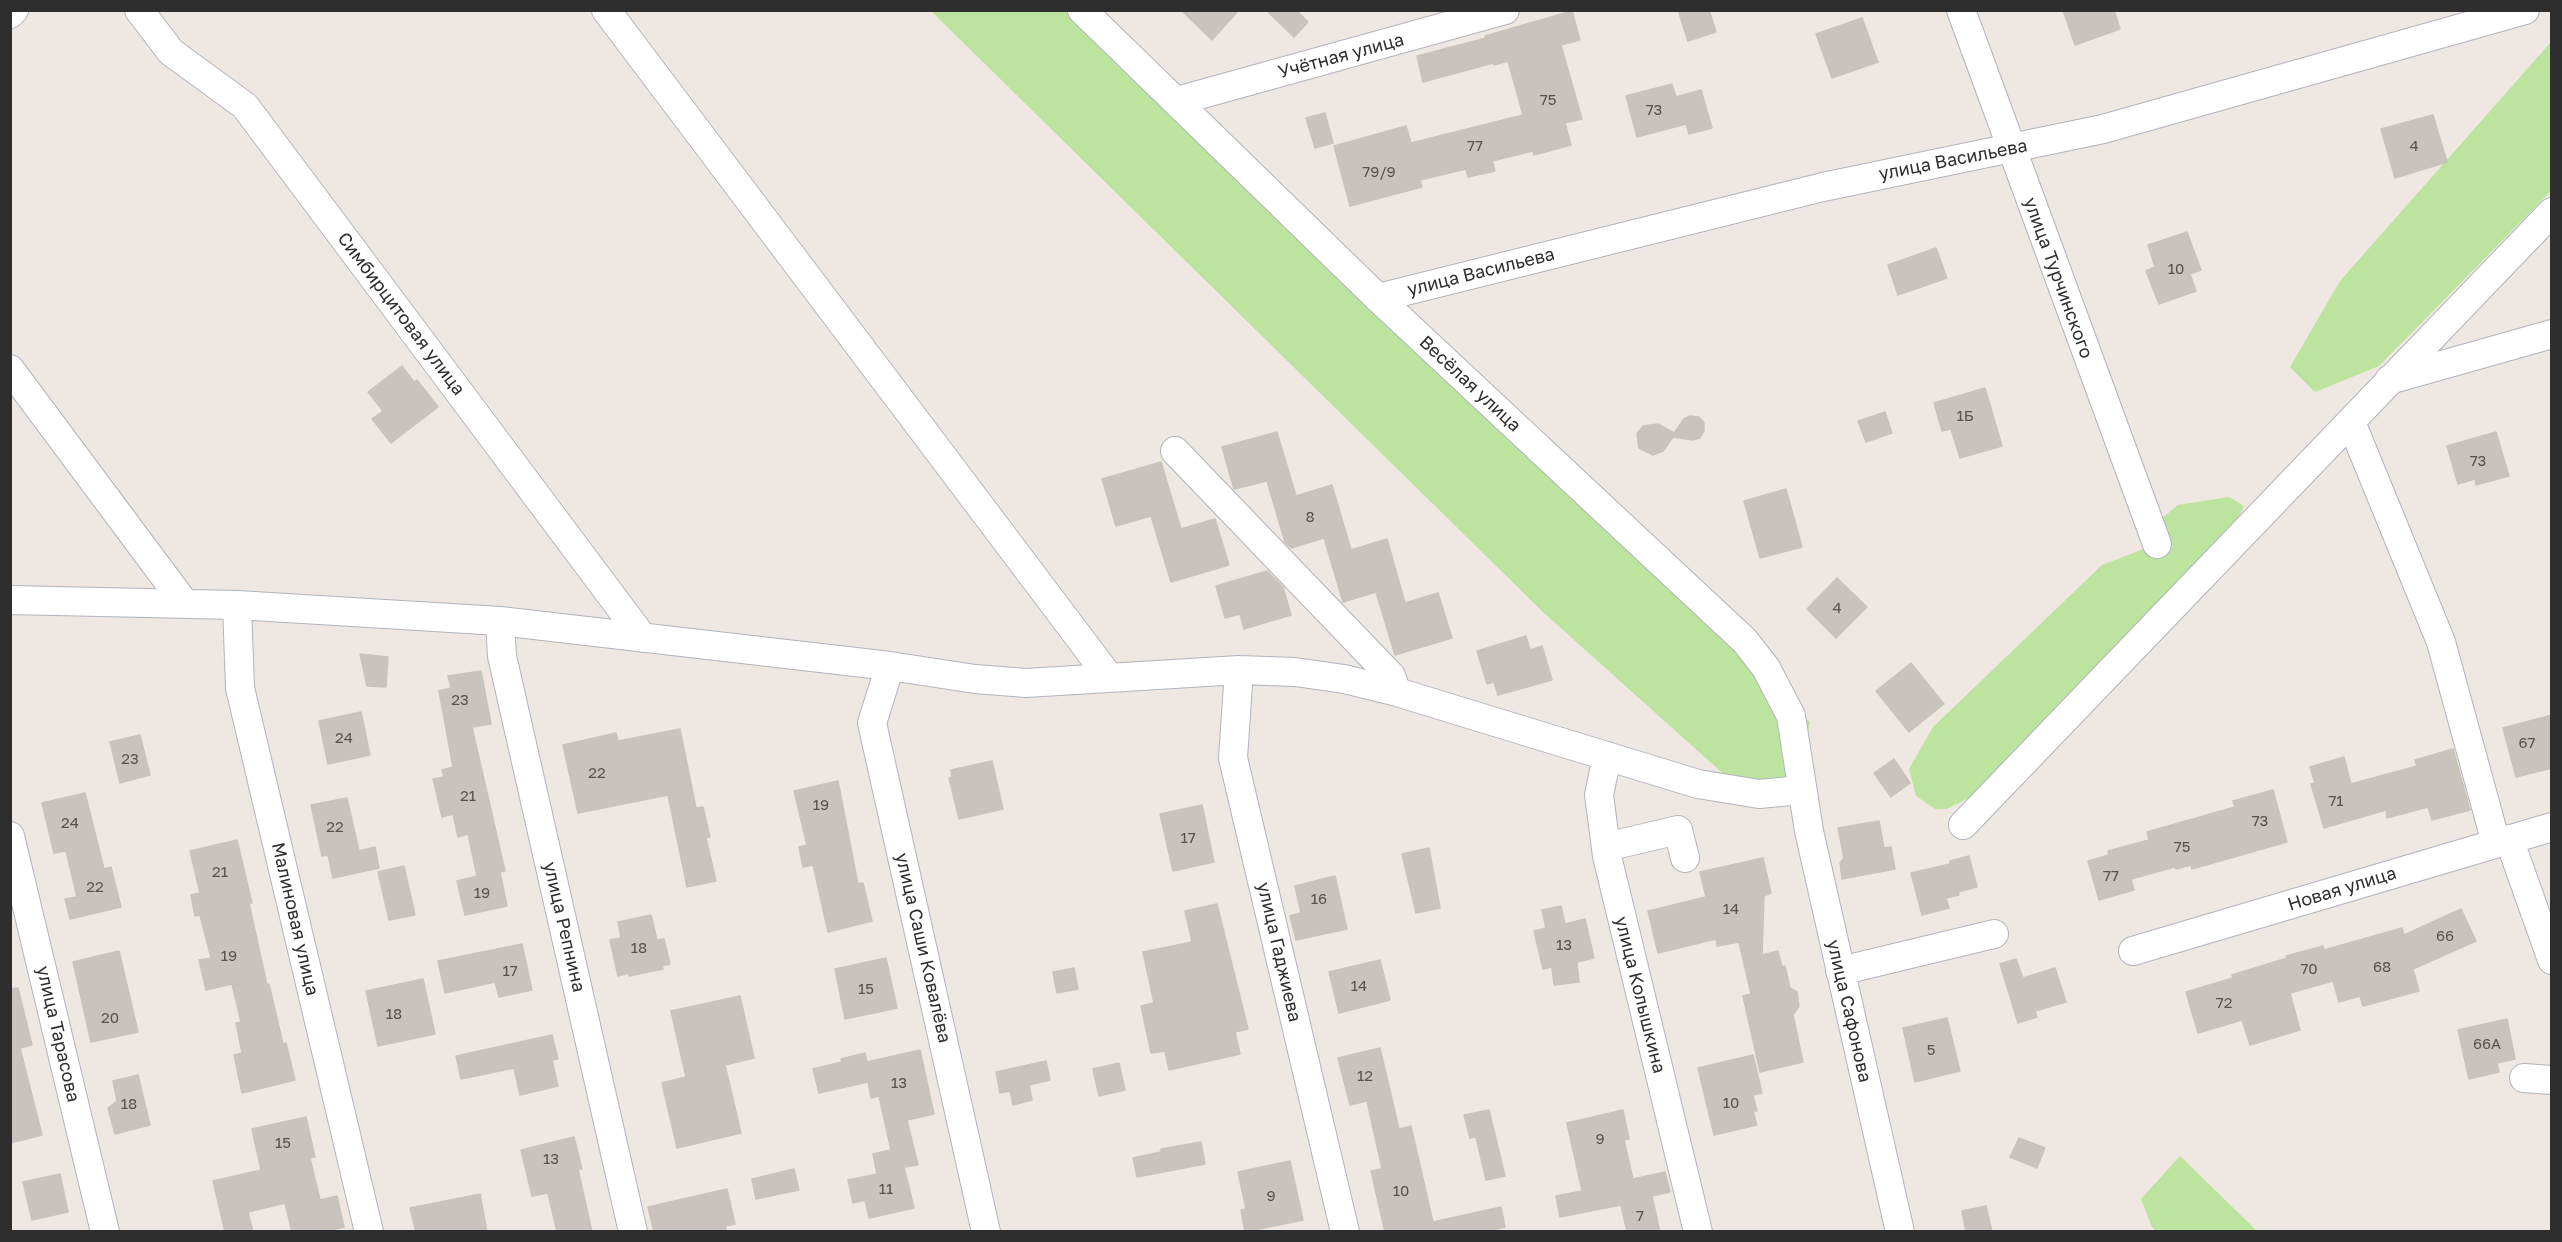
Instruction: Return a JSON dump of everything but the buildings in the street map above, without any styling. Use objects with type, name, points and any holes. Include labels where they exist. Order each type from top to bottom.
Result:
[{"type":"street","points":[[10,14],[14,10]]},
{"type":"street","name":"Симбирцитовая улица","points":[[139,10],[171,52],[245,106],[643,638]]},
{"type":"street","points":[[606,10],[1109,677]]},
{"type":"street","name":"Весёлая улица","points":[[1082,10],[1378,298],[1745,641],[1766,668],[1791,716],[1802,790]]},
{"type":"street","name":"улица Турчинского","points":[[1961,10],[2157,544]]},
{"type":"street","name":"улица Васильева","points":[[1378,298],[1823,187],[2011,150],[2103,129],[2525,10]]},
{"type":"street","name":"Учётная улица","points":[[1177,101],[1500,11]]},
{"type":"street","points":[[1963,825],[2351,422],[2387,381],[2552,212]]},
{"type":"street","points":[[2387,381],[2552,334]]},
{"type":"street","points":[[10,369],[184,604]]},
{"type":"street","points":[[2351,422],[2441,642],[2503,841],[2552,960]]},
{"type":"street","points":[[1175,451],[1391,676],[1397,692]]},
{"type":"street","points":[[10,600],[237,605],[500,621],[890,666],[975,679],[1026,683],[1239,670],[1295,672],[1397,692],[1698,784],[1759,794],[1802,790]]},
{"type":"street","name":"Малиновая улица","points":[[237,605],[240,688],[369,1232]]},
{"type":"street","name":"улица Репнина","points":[[500,621],[502,656],[633,1232]]},
{"type":"street","name":"улица Саши Ковалёва","points":[[890,666],[872,723],[987,1232]]},
{"type":"street","name":"улица Гаджиева","points":[[1239,670],[1233,758],[1345,1232]]},
{"type":"street","name":"улица Колышкина","points":[[1608,756],[1599,795],[1606,847],[1698,1232]]},
{"type":"street","name":"улица Сафонова","points":[[1802,790],[1840,971],[1900,1232]]},
{"type":"street","name":"Новая улица","points":[[2133,951],[2552,827]]},
{"type":"street","points":[[1606,847],[1678,830],[1685,858]]},
{"type":"street","name":"улица Тарасова","points":[[10,836],[105,1232]]},
{"type":"street","points":[[1840,971],[1994,934]]},
{"type":"green space","points":[[931,11],[1074,11],[1810,722],[1800,773],[1763,781],[1728,778],[1544,613]]},
{"type":"green space","points":[[2551,42],[2551,191],[2379,366],[2315,392],[2290,367],[2340,281]]},
{"type":"green space","points":[[2229,497],[2244,506],[2234,527],[1990,787],[1947,809],[1935,809],[1916,796],[1909,769],[1933,727],[2102,565],[2149,547],[2161,519],[2178,505]]},
{"type":"green space","points":[[2180,1156],[2257,1231],[2156,1231],[2152,1227],[2141,1199]]}]
